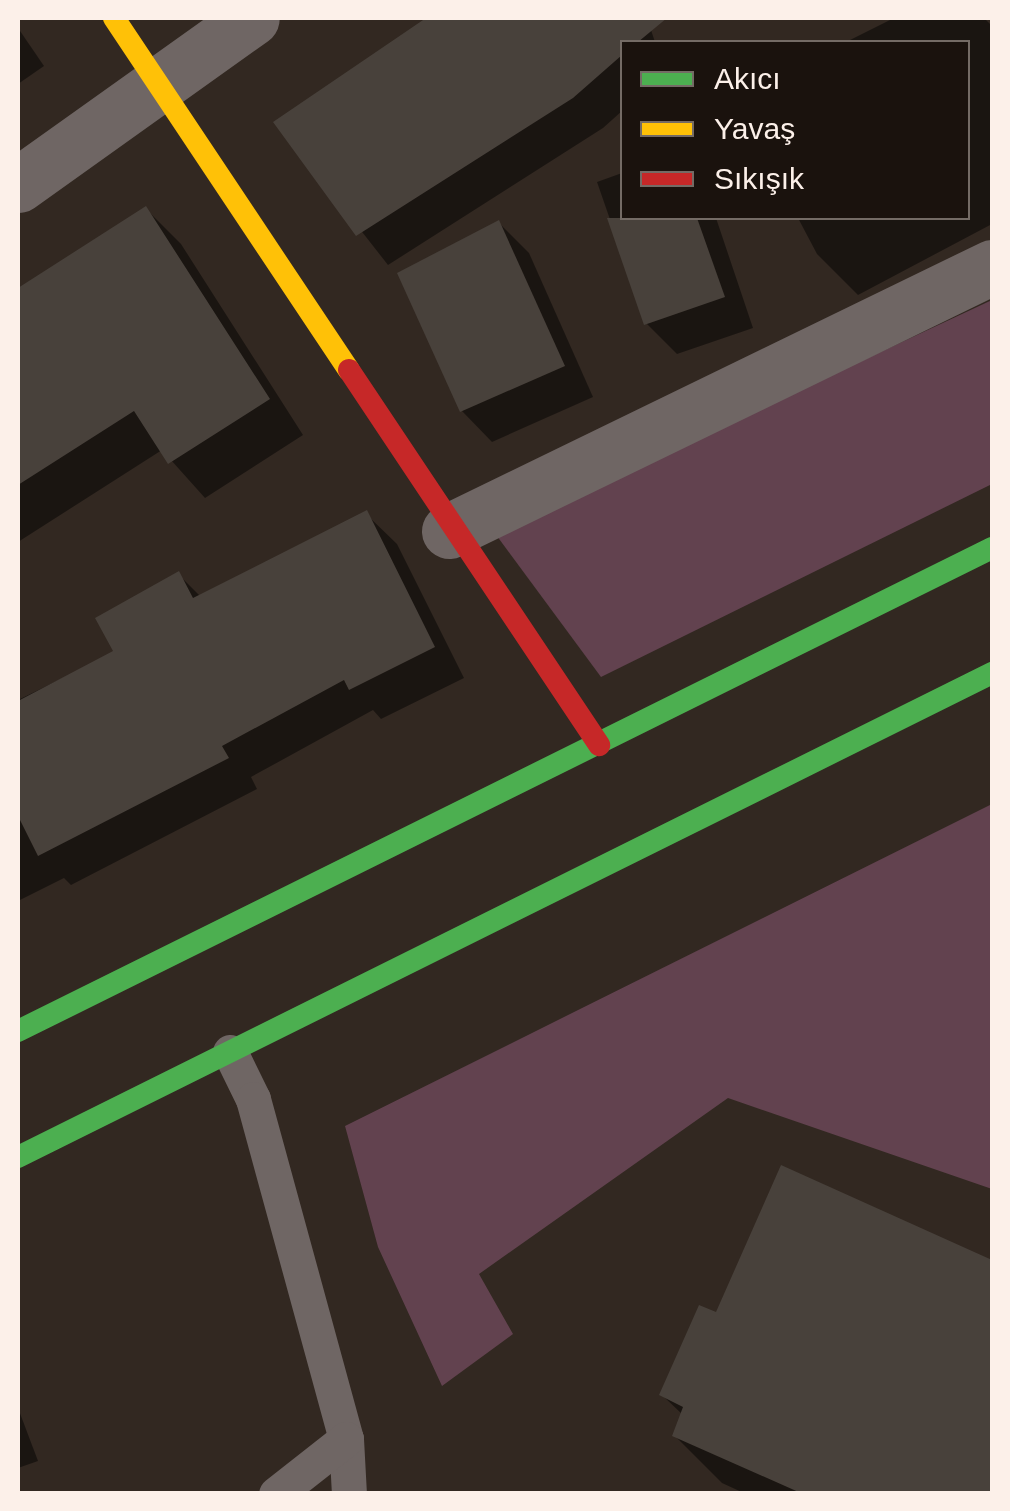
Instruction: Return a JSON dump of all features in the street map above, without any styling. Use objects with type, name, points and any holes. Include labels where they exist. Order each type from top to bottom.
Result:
[{"type":"main road","points":[[114,18],[162,84],[449,530],[599,745]]},
{"type":"main road","points":[[18,1031],[992,548]]},
{"type":"main road","points":[[18,1156],[992,674]]},
{"type":"street","points":[[18,185],[252,18]]},
{"type":"street","points":[[449,530],[992,267]]},
{"type":"lane","points":[[230,1052],[253,1100],[346,1439],[349,1494]]},
{"type":"lane","points":[[276,1494],[346,1439]]},
{"type":"shaded area","points":[[992,300],[992,484],[601,677],[494,532]]},
{"type":"shaded area","points":[[992,804],[992,1189],[728,1098],[479,1274],[513,1334],[442,1386],[378,1247],[345,1126]]},
{"type":"building","points":[[426,18],[667,18],[640,40],[620,40],[620,57],[573,98],[356,236],[273,122]]},
{"type":"building","points":[[146,206],[270,399],[168,464],[134,411],[18,485],[18,288]]},
{"type":"building","points":[[607,218],[698,220],[725,297],[644,325]]},
{"type":"building","points":[[499,220],[565,366],[460,412],[397,273]]},
{"type":"building","points":[[367,510],[435,647],[349,690],[344,680],[222,746],[229,758],[38,856],[18,816],[18,701],[113,651],[95,618],[179,571],[193,598]]},
{"type":"building","points":[[781,1165],[992,1260],[992,1494],[803,1494],[672,1436],[683,1407],[659,1395],[699,1305],[716,1312]]},
{"type":"traffic: fast","points":[[18,1031],[992,548]]},
{"type":"traffic: fast","points":[[18,1157],[992,673]]},
{"type":"traffic: slow","points":[[114,18],[349,370]]},
{"type":"traffic: jam","points":[[349,370],[599,745]]}]
